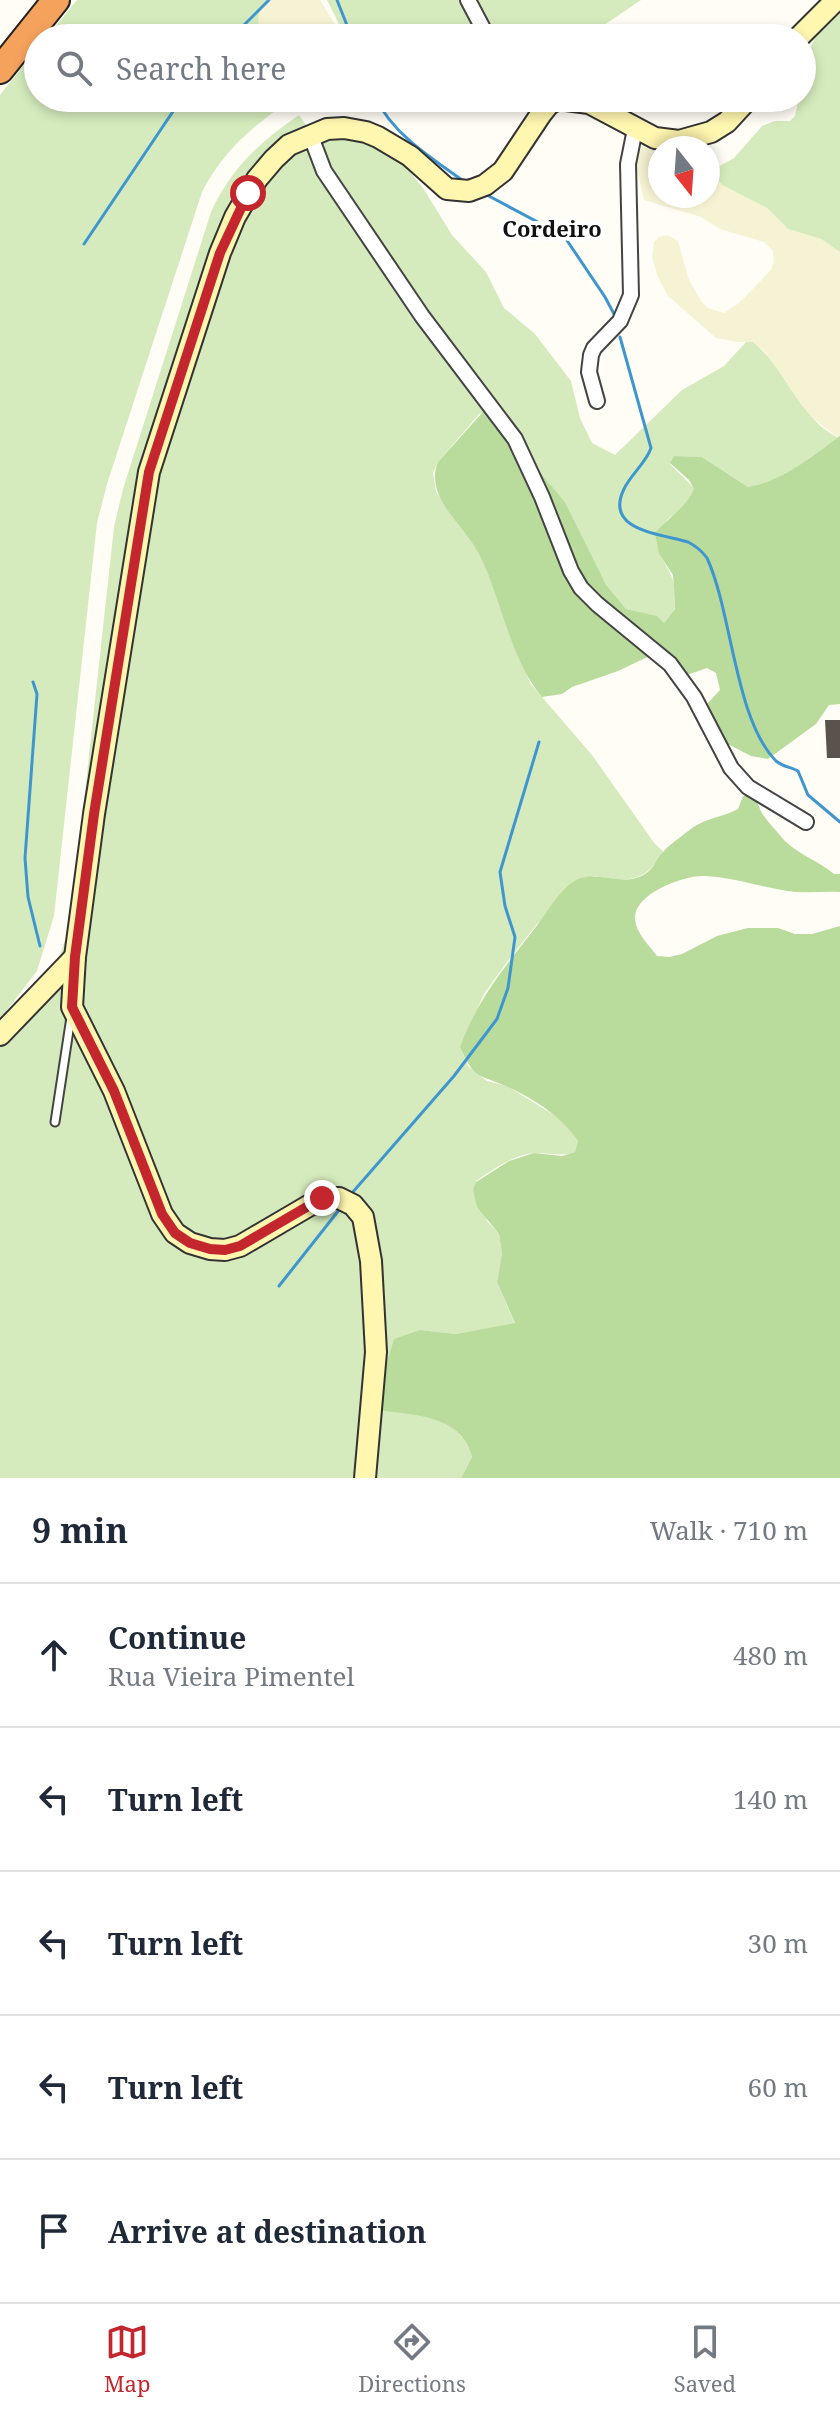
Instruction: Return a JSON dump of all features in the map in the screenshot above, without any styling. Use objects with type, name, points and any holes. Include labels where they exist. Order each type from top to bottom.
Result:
[{"type":"highway","points":[[37,24],[56,0]]},
{"type":"highway","points":[[0,70],[24,40]]},
{"type":"street","points":[[468,0],[481,24]]},
{"type":"street","points":[[812,24],[836,0]]},
{"type":"street","points":[[365,1478],[376,1352],[371,1261],[363,1217],[353,1205],[339,1198],[322,1198],[240,1246],[225,1250],[190,1243],[175,1233],[162,1214],[114,1091],[72,1007],[75,957],[94,814],[149,472],[235,217],[257,179],[274,159],[289,145],[310,134],[344,128],[366,132],[410,156],[447,189],[469,191],[485,185],[503,171],[543,112]]},
{"type":"street","points":[[608,112],[655,138],[679,141],[695,138],[727,122],[736,112]]},
{"type":"street","points":[[597,401],[589,372],[591,355],[620,321],[631,295],[628,164],[635,129]]},
{"type":"street","points":[[310,134],[324,171],[422,316],[515,439],[581,588],[670,664],[694,697],[731,768],[748,787],[806,822]]},
{"type":"street","points":[[0,1035],[75,957]]},
{"type":"lane","points":[[55,1122],[72,1007]]},
{"type":"shaded area","points":[[272,0],[320,0],[335,24],[251,24],[249,20]]},
{"type":"shaded area","points":[[644,142],[648,144],[648,201],[644,200],[635,162]]},
{"type":"shaded area","points":[[720,182],[767,208],[788,229],[821,239],[840,252],[838,438],[809,415],[764,351],[753,342],[716,338],[668,296],[652,258],[654,242],[659,237],[667,235],[678,241],[689,280],[701,301],[708,308],[724,313],[739,303],[771,270],[773,251],[764,242],[720,229],[701,217],[671,208],[720,208]]},
{"type":"green space","points":[[77,0],[269,0],[261,9],[259,24],[57,24]]},
{"type":"green space","points":[[327,0],[641,0],[606,24],[339,24]]},
{"type":"green space","points":[[840,4],[840,252],[821,239],[788,229],[767,208],[720,182],[720,166],[734,158],[762,126],[775,121],[790,121],[796,112],[816,112],[816,36]]},
{"type":"green space","points":[[24,65],[24,112],[274,112],[240,140],[219,164],[202,192],[107,484],[97,523],[54,916],[37,971],[0,1019],[0,95]]},
{"type":"green space","points":[[299,115],[308,128],[382,144],[405,166],[423,188],[452,235],[486,272],[504,308],[535,334],[571,381],[580,418],[592,443],[615,455],[682,390],[724,366],[746,342],[753,342],[764,353],[812,418],[838,438],[784,474],[748,487],[702,457],[674,456],[670,464],[695,489],[688,504],[667,520],[659,554],[673,579],[676,594],[675,608],[664,624],[626,609],[605,585],[565,502],[535,466],[480,413],[438,462],[433,473],[436,492],[469,535],[483,561],[530,683],[592,755],[663,851],[649,870],[634,878],[593,876],[537,924],[484,994],[460,1047],[468,1066],[487,1081],[507,1086],[567,1123],[578,1141],[575,1152],[520,1156],[476,1181],[487,1221],[499,1234],[502,1254],[497,1282],[515,1324],[456,1334],[420,1330],[386,1369],[378,1393],[447,1423],[466,1444],[472,1457],[461,1478],[0,1478],[0,1037],[53,979],[71,920],[114,527],[123,489],[211,212],[237,169],[272,135]]},
{"type":"green space","points":[[490,404],[565,502],[606,585],[626,609],[657,616],[664,623],[675,609],[673,575],[659,554],[655,533],[682,507],[694,489],[689,480],[670,463],[674,456],[702,457],[748,487],[785,474],[840,436],[840,704],[829,705],[816,724],[768,759],[751,756],[722,741],[704,713],[707,704],[720,690],[716,673],[707,668],[681,677],[672,676],[658,663],[656,653],[618,671],[572,687],[562,694],[542,697],[522,665],[478,552],[440,498],[436,486],[438,462]]},
{"type":"green space","points":[[743,796],[753,796],[766,819],[792,847],[834,874],[840,874],[840,892],[796,892],[727,878],[695,877],[651,894],[642,902],[635,919],[640,934],[657,956],[669,957],[682,954],[717,936],[748,928],[778,928],[795,934],[812,934],[840,926],[840,1478],[461,1478],[472,1457],[458,1432],[434,1419],[377,1410],[378,1393],[394,1339],[420,1330],[456,1334],[515,1323],[497,1282],[502,1254],[499,1234],[477,1207],[473,1190],[476,1182],[509,1161],[534,1153],[562,1156],[575,1152],[578,1141],[557,1117],[539,1104],[475,1072],[460,1047],[467,1029],[494,982],[568,886],[581,878],[627,879],[645,874],[666,848],[703,822],[738,809]]},
{"type":"building","points":[[825,720],[840,720],[840,758],[827,758]]},
{"type":"waterway","points":[[245,24],[269,0]]},
{"type":"waterway","points":[[337,0],[346,24]]},
{"type":"waterway","points":[[84,244],[173,112]]},
{"type":"waterway","points":[[384,112],[403,135],[465,182]]},
{"type":"waterway","points":[[487,195],[564,236],[614,314]]},
{"type":"waterway","points":[[620,337],[651,448],[624,489],[620,503],[622,514],[639,529],[688,542],[707,558],[723,607],[751,720],[762,743],[781,765],[798,771],[808,795],[840,822]]},
{"type":"waterway","points":[[33,682],[37,694],[25,858],[28,897],[40,946]]},
{"type":"waterway","points":[[352,1193],[454,1076],[497,1019],[508,988],[515,937],[505,906],[500,872],[539,742]]},
{"type":"waterway","points":[[279,1286],[339,1210]]},
{"type":"district","name":"Cordeiro","points":[[552,228]]},
{"type":"route","points":[[248,193],[220,253],[149,472],[94,814],[75,957],[72,1007],[114,1091],[162,1214],[175,1233],[190,1243],[225,1250],[240,1246],[322,1198]]}]
